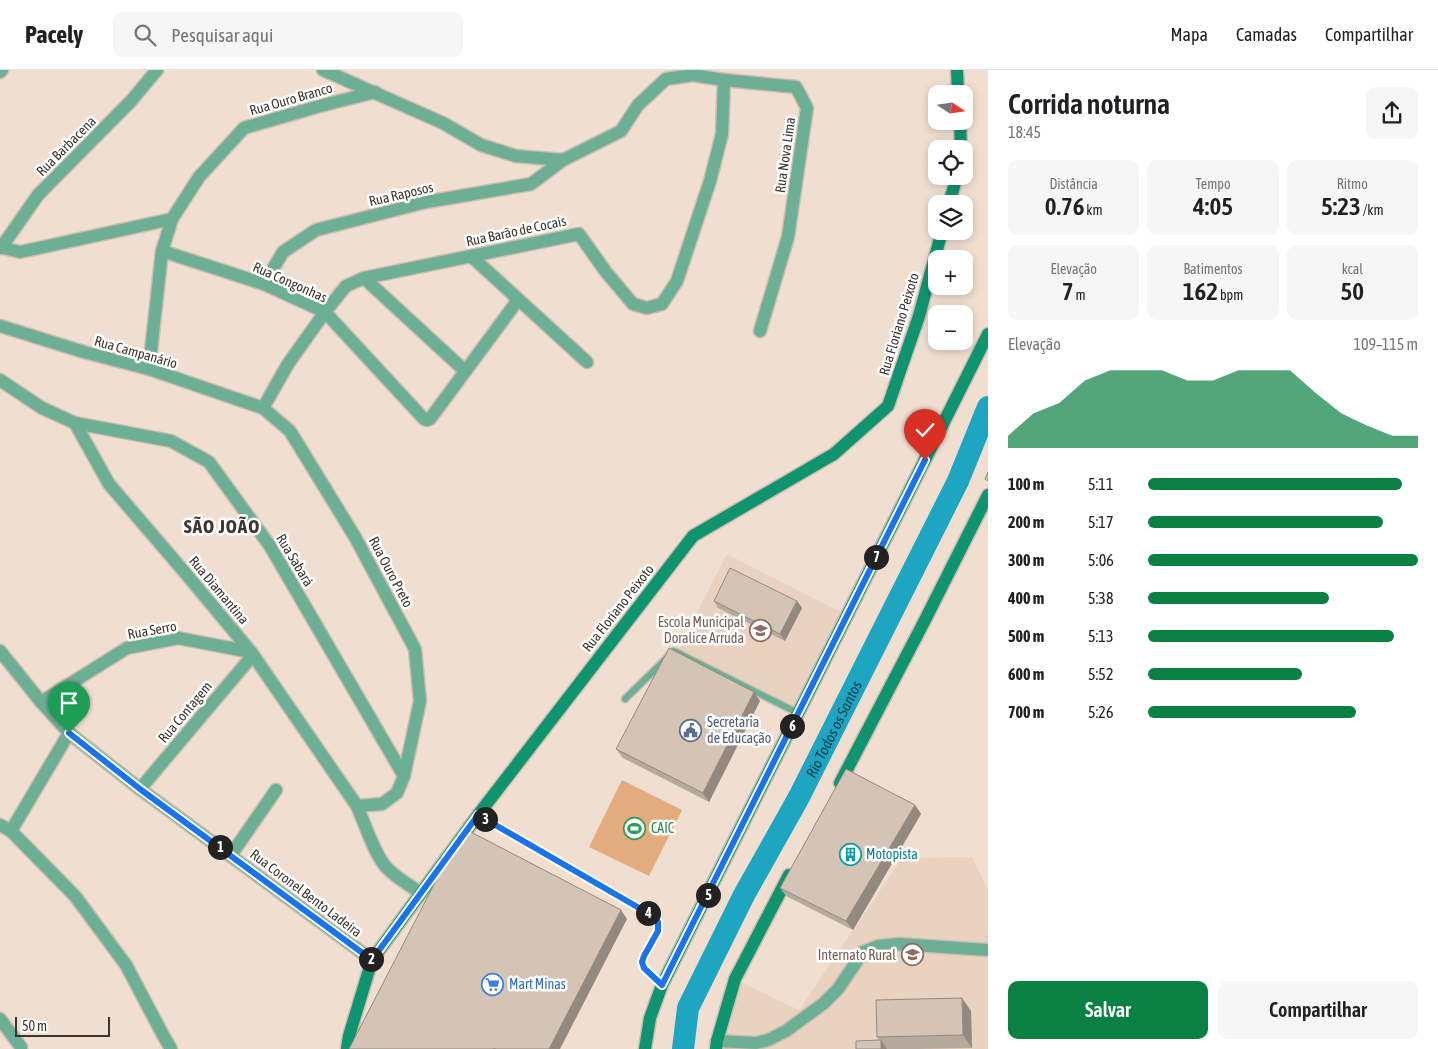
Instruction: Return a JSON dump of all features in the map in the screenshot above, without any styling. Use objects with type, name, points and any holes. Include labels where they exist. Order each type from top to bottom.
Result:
[{"type":"street","name":"Rua Barbacena","points":[[1,247],[38,195],[131,101],[157,70]]},
{"type":"street","points":[[324,70],[443,123],[481,145],[516,156],[563,160]]},
{"type":"street","points":[[956,70],[957,85]]},
{"type":"street","name":"Rua Nova Lima","points":[[563,160],[621,131],[638,104],[666,79],[693,75],[796,87],[807,108],[788,237],[760,331]]},
{"type":"street","name":"Rua Barão de Cocais","points":[[263,408],[288,364],[325,312],[346,286],[364,278],[579,234],[606,272],[633,304],[647,308],[662,304],[677,281],[710,180],[722,134],[724,80]]},
{"type":"street","name":"Rua Ouro Branco","points":[[148,370],[162,251],[172,219],[199,177],[244,128],[376,92]]},
{"type":"street","name":"Rua Raposos","points":[[264,284],[283,252],[316,230],[426,202],[531,184],[563,160]]},
{"type":"street","points":[[1,247],[20,252],[172,219]]},
{"type":"street","name":"Rua Floriano Peixoto","points":[[347,1049],[349,1036],[372,960],[478,815],[693,536],[834,454],[888,406],[919,316],[940,240]]},
{"type":"street","name":"Rua Congonhas","points":[[162,251],[264,284],[325,312],[424,419],[430,419],[465,371]]},
{"type":"street","points":[[471,256],[587,362]]},
{"type":"street","points":[[364,278],[465,371],[518,300]]},
{"type":"street","name":"Rua Campanário","points":[[0,326],[148,370],[263,408]]},
{"type":"street","points":[[645,1049],[650,1018],[662,985],[988,334]]},
{"type":"street","name":"Rua Sabará","points":[[0,380],[42,408],[74,424],[171,441],[209,462],[270,546],[404,776]]},
{"type":"street","name":"Rua Ouro Preto","points":[[263,408],[290,431],[355,537],[415,649],[420,701],[404,776],[397,793],[382,804],[357,806]]},
{"type":"street","name":"Rua Diamantina","points":[[74,424],[108,484],[252,653],[357,806],[380,858],[386,867],[421,893]]},
{"type":"street","points":[[832,797],[988,495]]},
{"type":"street","name":"Rua Serro","points":[[41,702],[127,648],[178,638],[252,653]]},
{"type":"street","name":"Rua Coronel Bento Ladeira","points":[[0,651],[69,733],[140,789],[372,960]]},
{"type":"street","name":"Rua Contagem","points":[[140,789],[252,653]]},
{"type":"street","points":[[69,733],[5,828],[75,896],[126,965],[171,1049]]},
{"type":"street","points":[[231,855],[276,790]]},
{"type":"street","points":[[795,864],[735,979],[716,1045],[756,1043],[786,1032],[838,989],[863,952],[878,946],[899,944],[988,950]]},
{"type":"street","points":[[0,1019],[21,1048]]},
{"type":"lane","points":[[625,699],[674,651],[798,713]]},
{"type":"lane","points":[[478,815],[653,916],[658,922],[658,931],[642,962],[644,968],[662,985]]},
{"type":"shaded area","name":"Escola Municipal Doralice Arruda","points":[[727,554],[841,612],[793,706],[679,648]]},
{"type":"shaded area","name":"CAIC","points":[[622,780],[682,810],[649,876],[589,847]]},
{"type":"shaded area","name":"Internato Rural","points":[[972,857],[988,890],[988,1049],[716,1049],[735,979],[799,1010],[902,858]]},
{"type":"building","points":[[730,568],[797,601],[780,634],[714,601]]},
{"type":"building","name":"Secretaria de Educação","points":[[669,648],[754,692],[703,793],[616,749]]},
{"type":"building","name":"Motopista","points":[[846,769],[915,805],[846,921],[780,888]]},
{"type":"building","name":"Mart Minas","points":[[465,829],[621,910],[549,1049],[349,1049],[456,842]]},
{"type":"building","points":[[962,998],[963,1035],[877,1037],[876,1000]]},
{"type":"building","points":[[881,1040],[881,1049],[856,1049],[856,1041]]},
{"type":"waterway","name":"Rio Todos os Santos","points":[[683,1049],[688,1008],[744,895],[799,797],[958,481],[988,407]]},
{"type":"place","name":"Escola Municipal Doralice Arruda","points":[[760,630]]},
{"type":"place","name":"Secretaria de Educação","points":[[691,730]]},
{"type":"place","name":"CAIC","points":[[635,828]]},
{"type":"place","name":"Motopista","points":[[850,854]]},
{"type":"place","name":"Internato Rural","points":[[912,955]]},
{"type":"place","name":"Mart Minas","points":[[493,984]]},
{"type":"district","name":"SÃO JOÃO","points":[[222,526]]},
{"type":"route","points":[[69,733],[140,789],[372,960],[478,815],[653,916],[658,922],[658,931],[642,962],[644,968],[662,985],[925,460]]}]
